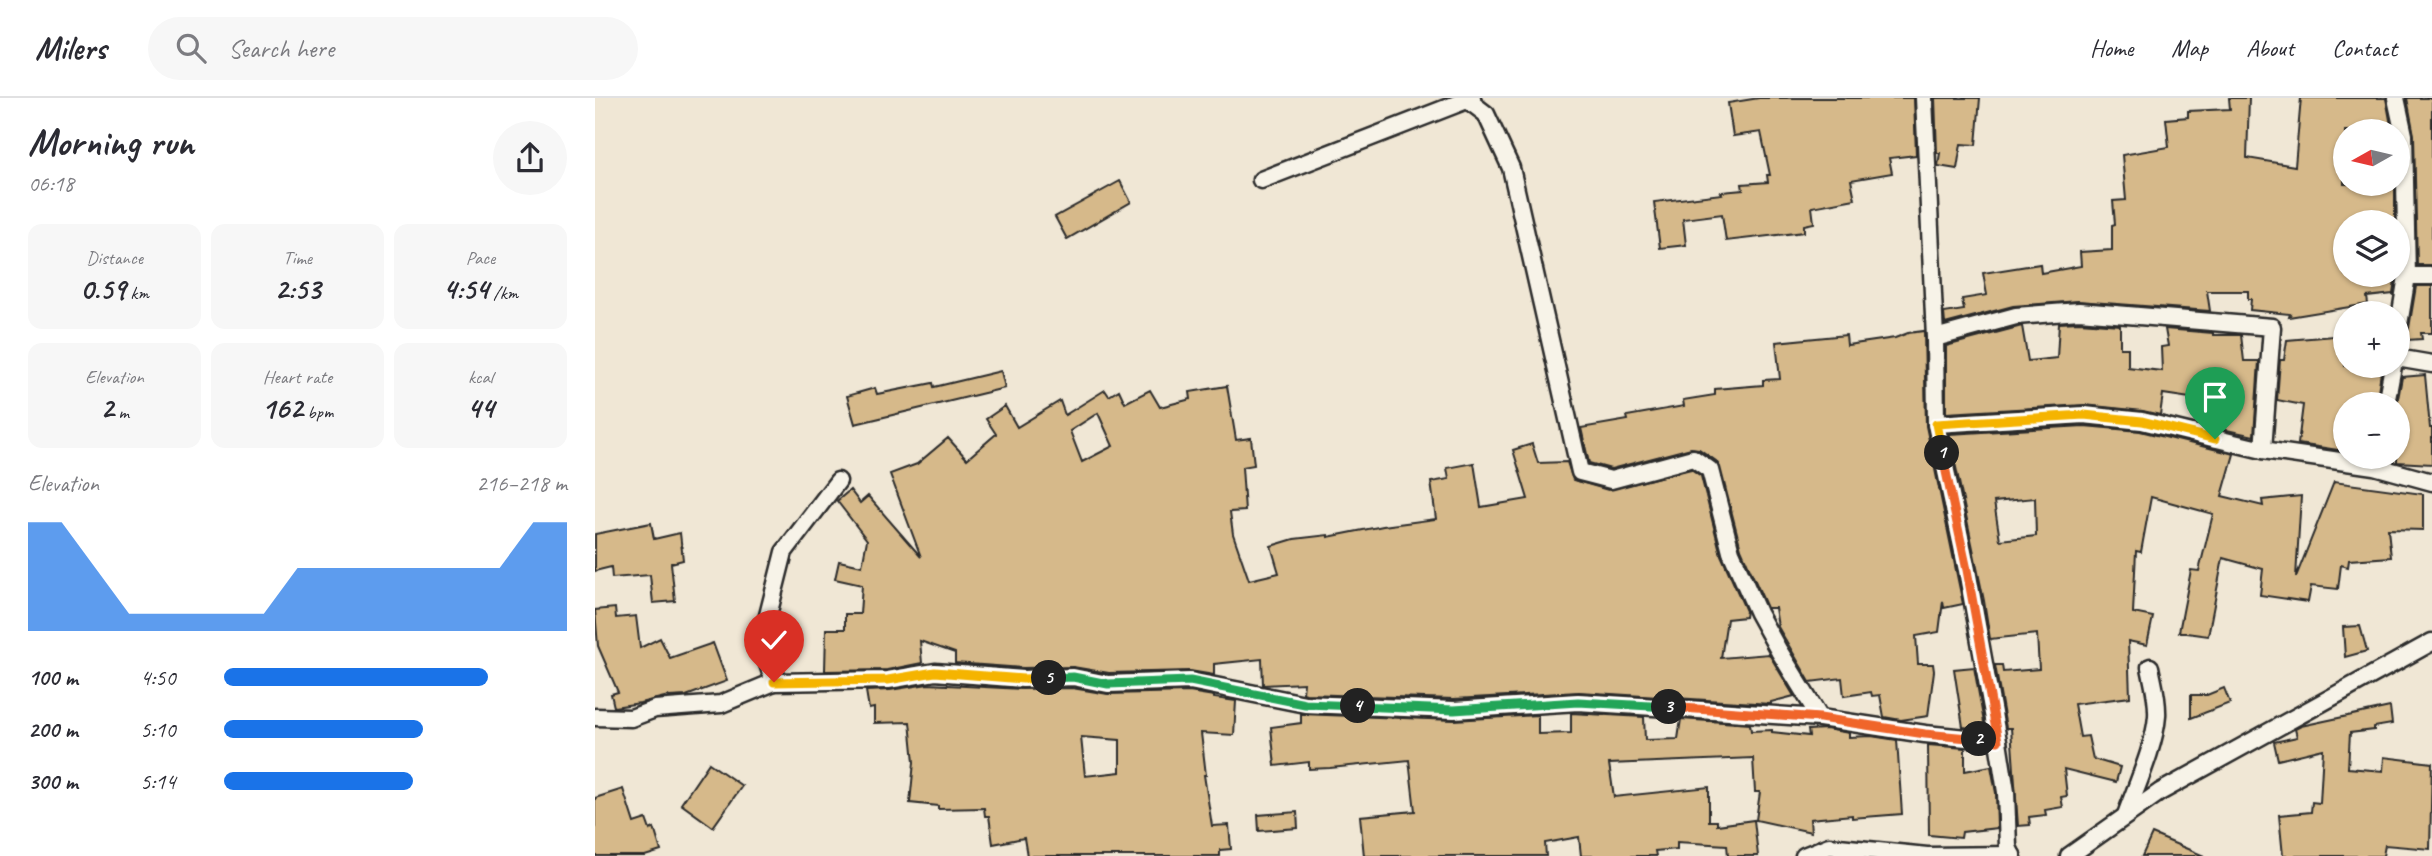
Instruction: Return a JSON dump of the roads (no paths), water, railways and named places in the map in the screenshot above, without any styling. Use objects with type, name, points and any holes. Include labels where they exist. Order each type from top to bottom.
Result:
[{"type":"street","points":[[1804,856],[1829,846],[1927,856],[2012,856],[2008,847],[2006,792],[1998,741],[1967,570],[1936,424],[1935,338],[1924,98]]},
{"type":"street","points":[[2396,98],[2404,135],[2406,210]]},
{"type":"street","points":[[1261,180],[1468,99],[1486,114],[1511,168],[1580,472],[1611,480],[1693,458],[1710,470],[1731,552],[1779,651],[1820,718]]},
{"type":"street","points":[[2410,276],[2432,276]]},
{"type":"street","points":[[1935,338],[2016,316],[2079,311],[2272,327],[2263,450]]},
{"type":"street","points":[[2410,360],[2432,364]]},
{"type":"street","points":[[1936,424],[2084,415],[2142,421],[2263,450],[2333,457]]},
{"type":"street","points":[[2397,469],[2432,482]]},
{"type":"street","points":[[774,682],[761,643],[783,552],[838,481]]},
{"type":"street","points":[[2069,856],[2160,792],[2432,642]]},
{"type":"street","points":[[2126,816],[2157,717],[2150,667]]},
{"type":"street","points":[[595,717],[631,718],[655,709],[721,704],[774,682],[888,680],[935,672],[1023,679],[1073,677],[1108,684],[1190,681],[1305,704],[1454,710],[1578,702],[1820,718],[1925,734],[1998,741]]}]
